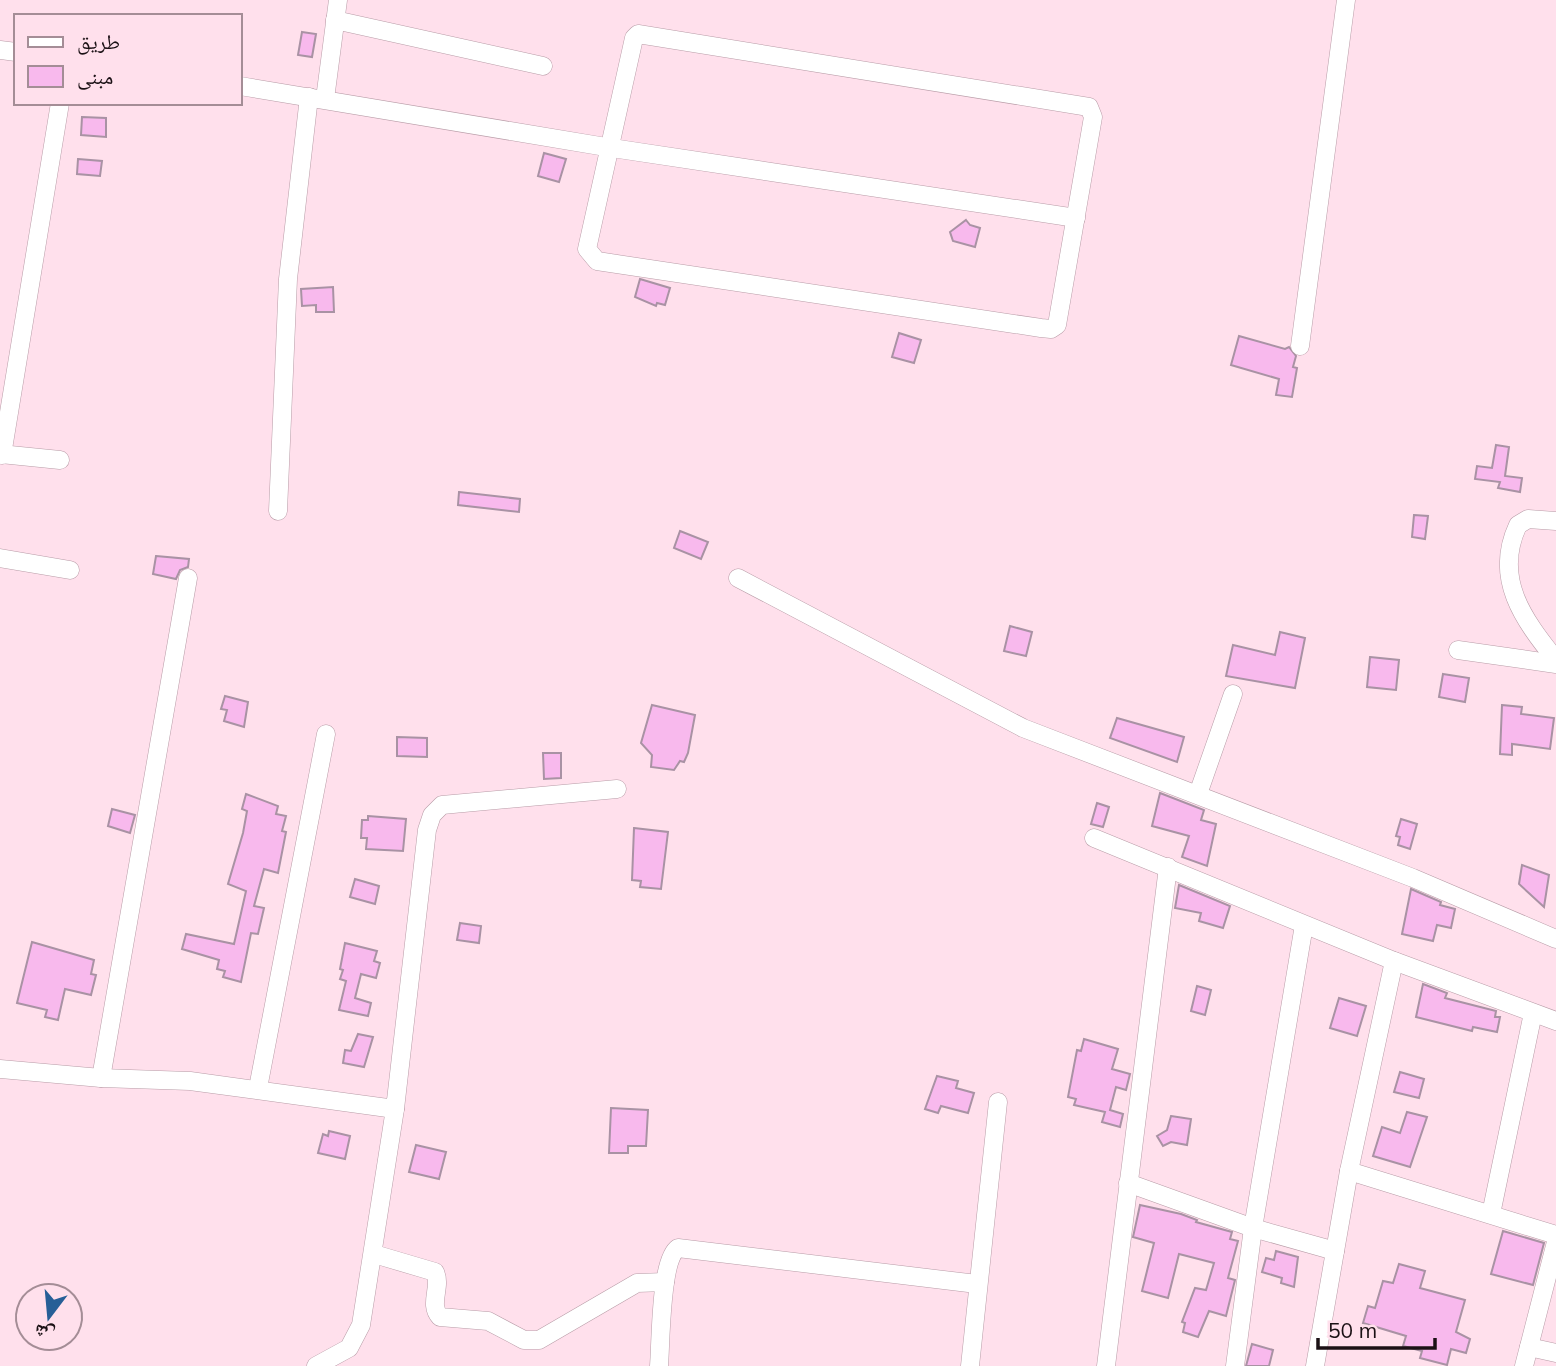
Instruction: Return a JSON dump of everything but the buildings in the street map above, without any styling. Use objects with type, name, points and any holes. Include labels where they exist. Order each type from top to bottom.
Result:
[{"type":"street","points":[[278,511],[286,308],[317,98],[338,0]]},
{"type":"street","points":[[1300,346],[1346,0]]},
{"type":"street","points":[[335,20],[543,66]]},
{"type":"street","points":[[638,34],[1089,107],[1093,117],[1057,325],[1051,329],[597,261],[587,249],[612,148],[634,38],[638,34]]},
{"type":"street","points":[[242,86],[612,148],[1076,218]]},
{"type":"street","points":[[60,105],[1,454],[60,460]]},
{"type":"street","points":[[1556,521],[1528,519],[1518,524],[1508,553],[1507,571],[1511,592],[1524,618],[1556,662]]},
{"type":"street","points":[[0,558],[70,570]]},
{"type":"street","points":[[101,1078],[188,578]]},
{"type":"street","points":[[738,578],[1023,728],[1413,878],[1556,939]]},
{"type":"street","points":[[1458,650],[1556,662]]},
{"type":"street","points":[[1198,794],[1233,694]]},
{"type":"street","points":[[258,1088],[326,734]]},
{"type":"street","points":[[316,1366],[349,1348],[356,1339],[374,1254],[395,1109],[427,830],[432,815],[442,805],[617,789]]},
{"type":"street","points":[[1094,838],[1394,961],[1556,1021]]},
{"type":"street","points":[[1106,1366],[1168,867]]},
{"type":"street","points":[[1235,1366],[1253,1228],[1304,925]]},
{"type":"street","points":[[1315,1366],[1349,1171],[1394,961]]},
{"type":"street","points":[[1491,1214],[1533,1013]]},
{"type":"street","points":[[0,1069],[101,1078],[190,1081],[258,1088],[395,1109]]},
{"type":"street","points":[[970,1366],[998,1102]]},
{"type":"street","points":[[1349,1171],[1556,1235]]},
{"type":"street","points":[[1128,1183],[1253,1228],[1335,1251]]},
{"type":"street","points":[[1524,1366],[1556,1242]]},
{"type":"street","points":[[659,1366],[665,1282],[670,1257],[673,1251],[683,1247],[977,1284]]},
{"type":"street","points":[[374,1254],[435,1272],[438,1278],[434,1308],[440,1317],[488,1321],[530,1341],[549,1337],[637,1283],[665,1282]]},
{"type":"street","points":[[1529,1347],[1556,1353]]}]
